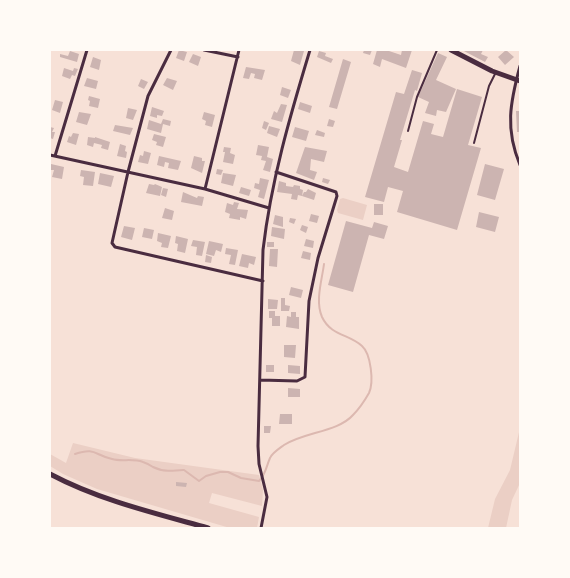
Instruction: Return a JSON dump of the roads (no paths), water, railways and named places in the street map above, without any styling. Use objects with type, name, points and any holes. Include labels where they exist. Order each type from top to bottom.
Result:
[{"type":"main road","points":[[451,50],[496,72],[518,80]]},
{"type":"main road","points":[[50,474],[73,486],[110,500],[208,528]]},
{"type":"street","points":[[55,156],[87,50]]},
{"type":"street","points":[[171,50],[148,96],[112,242],[115,247],[263,281]]},
{"type":"street","points":[[204,50],[238,57]]},
{"type":"street","points":[[205,189],[239,50]]},
{"type":"street","points":[[261,528],[267,503],[267,491],[262,474],[258,446],[263,250],[281,148],[310,50]]},
{"type":"street","points":[[520,66],[510,110],[510,130],[513,148],[520,165]]},
{"type":"street","points":[[50,155],[205,189],[269,208]]},
{"type":"street","points":[[260,380],[297,381],[305,377],[309,300],[318,258],[337,193],[276,172]]},
{"type":"lane","points":[[408,131],[417,97],[437,50]]},
{"type":"lane","points":[[474,142],[489,86],[496,72]]},
{"type":"waterway","points":[[75,454],[91,451],[116,460],[139,461],[161,470],[184,470],[199,481],[206,476],[220,472],[228,472],[241,478],[259,481],[265,473],[271,456],[284,445],[347,421],[369,393],[371,388],[371,368],[368,355],[362,346],[330,328],[322,317],[319,297],[324,264]]}]
